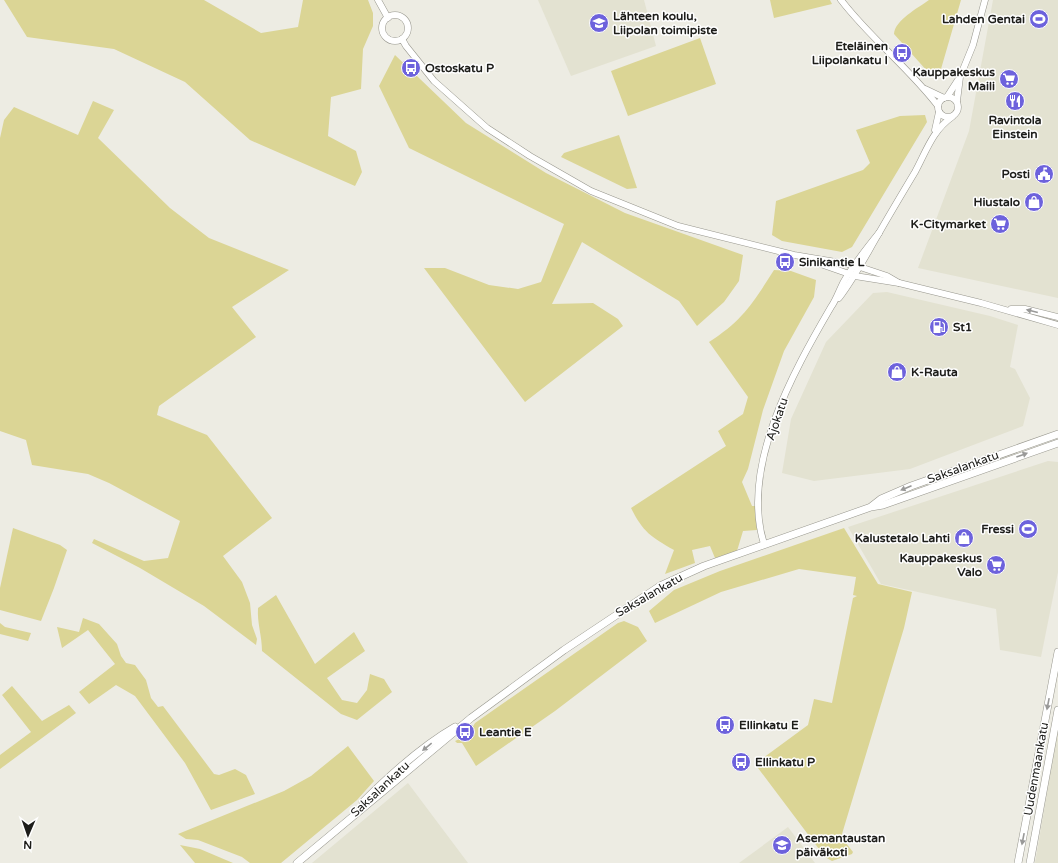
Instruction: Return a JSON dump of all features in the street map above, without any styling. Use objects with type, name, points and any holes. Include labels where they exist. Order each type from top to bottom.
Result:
[{"type":"main road","name":"Saksalankatu","points":[[871,507],[881,499],[911,486],[1058,434]]},
{"type":"main road","name":"Saksalankatu","points":[[297,863],[348,819],[390,776],[444,733],[471,718],[588,633],[660,586],[682,575],[764,544],[871,507],[883,505],[1058,443]]},
{"type":"main road","name":"Uudenmaankatu","points":[[1018,863],[1058,652]]},
{"type":"main road","name":"Uudenmaankatu","points":[[1030,863],[1058,710]]},
{"type":"street","points":[[378,0],[388,18]]},
{"type":"street","points":[[841,0],[872,38],[922,87],[945,117],[952,117],[958,111],[957,101],[960,77]]},
{"type":"street","points":[[938,109],[960,77],[973,46],[985,0]]},
{"type":"street","points":[[398,16],[406,22],[408,30],[402,39],[396,41],[389,40],[385,36],[383,27],[388,18],[398,16]]},
{"type":"street","points":[[402,39],[434,81],[486,128],[530,156],[591,191],[678,226],[794,255],[854,265],[887,276],[899,283]]},
{"type":"street","points":[[922,87],[957,101]]},
{"type":"street","name":"Ajokatu","points":[[935,132],[938,109]]},
{"type":"street","name":"Ajokatu","points":[[764,544],[758,516],[759,482],[774,421],[790,381],[833,305],[852,275],[861,267],[879,233],[918,168],[935,132],[941,124],[952,117]]},
{"type":"street","name":"Ajokatu","points":[[852,275],[854,265],[879,233]]},
{"type":"street","points":[[794,255],[852,275],[899,283],[1006,309],[1023,316],[1058,325]]},
{"type":"street","points":[[1006,309],[1025,309],[1058,317]]},
{"type":"shaded area","points":[[4,0],[204,0],[261,33],[298,27],[303,0],[368,0],[373,13],[373,26],[363,49],[361,89],[331,97],[328,136],[356,151],[362,172],[355,186],[250,140],[185,82],[114,49],[27,37]]},
{"type":"shaded area","name":"Lähteen koulu, Liipolan toimipiste","points":[[538,0],[644,0],[656,46],[571,76]]},
{"type":"shaded area","points":[[770,0],[830,0],[832,4],[774,18]]},
{"type":"shaded area","points":[[929,0],[961,0],[941,69],[934,74],[928,72],[894,34],[898,24],[903,19]]},
{"type":"shaded area","points":[[993,0],[1058,0],[1058,298],[918,268],[969,131]]},
{"type":"shaded area","points":[[700,38],[716,84],[628,116],[611,71]]},
{"type":"shaded area","points":[[395,55],[466,123],[546,173],[625,213],[743,255],[739,281],[724,302],[697,326],[679,301],[582,242],[552,304],[593,303],[618,319],[623,326],[525,402],[424,268],[445,268],[489,285],[518,289],[541,282],[564,224],[409,148],[379,86]]},
{"type":"shaded area","points":[[93,101],[114,110],[98,138],[170,208],[209,238],[289,270],[232,307],[256,337],[159,406],[157,415],[207,435],[272,518],[223,556],[242,582],[250,603],[252,625],[257,639],[256,645],[204,606],[140,568],[92,543],[94,539],[144,561],[168,558],[180,521],[109,483],[88,474],[32,465],[26,440],[0,431],[0,138],[4,120],[14,107],[78,135]]},
{"type":"shaded area","points":[[925,115],[927,122],[852,247],[842,252],[782,241],[772,235],[776,201],[863,170],[870,163],[856,130],[900,116]]},
{"type":"shaded area","points":[[619,135],[637,188],[627,189],[561,157],[564,153]]},
{"type":"shaded area","points":[[774,270],[791,271],[816,280],[814,297],[784,351],[763,410],[748,469],[742,482],[752,506],[755,506],[757,530],[743,531],[737,551],[715,558],[710,546],[692,550],[695,563],[665,574],[674,550],[648,533],[631,508],[726,446],[718,431],[743,414],[748,397],[709,342],[731,326],[739,318],[760,292]]},
{"type":"shaded area","points":[[887,292],[990,316],[1018,325],[1010,367],[1015,369],[1030,398],[1023,426],[910,469],[814,481],[782,473],[791,419],[826,342],[873,293]]},
{"type":"shaded area","points":[[1048,461],[1058,462],[1058,572],[1041,657],[1000,650],[996,609],[881,584],[848,527]]},
{"type":"shaded area","points":[[13,528],[60,545],[67,550],[41,621],[0,610],[0,588]]},
{"type":"shaded area","points":[[844,528],[878,584],[912,592],[904,628],[842,834],[842,838],[853,852],[852,854],[832,861],[825,857],[755,764],[808,725],[814,699],[832,703],[853,598],[857,596],[853,595],[856,577],[799,569],[721,592],[655,623],[649,611],[674,590],[720,571]]},
{"type":"shaded area","points":[[276,595],[315,664],[354,632],[365,651],[327,678],[342,700],[357,703],[367,690],[370,674],[384,679],[392,692],[357,720],[341,714],[262,651],[258,608]]},
{"type":"shaded area","points":[[83,618],[99,624],[117,644],[121,656],[126,663],[135,665],[146,680],[151,698],[158,707],[163,706],[214,774],[219,775],[235,769],[246,775],[255,794],[211,810],[185,763],[135,696],[116,685],[89,704],[79,692],[115,664],[88,630],[62,648],[57,627],[79,632]]},
{"type":"shaded area","points":[[624,621],[638,627],[647,641],[555,711],[476,766],[462,743],[457,743],[455,741],[468,735],[475,723],[618,623]]},
{"type":"shaded area","points":[[0,623],[5,627],[31,633],[28,641],[0,634]]},
{"type":"shaded area","points":[[12,686],[42,721],[69,705],[76,713],[0,769],[0,755],[31,732],[2,695]]},
{"type":"shaded area","points":[[1058,728],[1058,863],[1035,863]]},
{"type":"shaded area","points":[[348,746],[374,781],[357,800],[281,863],[250,863],[242,857],[198,840],[186,839],[178,834],[284,791],[311,776]]},
{"type":"shaded area","points":[[408,783],[468,863],[312,863]]},
{"type":"shaded area","name":"Asemantaustan päiväkoti","points":[[788,827],[815,863],[739,863]]},
{"type":"shaded area","points":[[180,845],[200,849],[233,863],[195,863]]},
{"type":"place","name":"Lahden Gentai","points":[[1039,19]]},
{"type":"place","name":"Lähteen koulu, Liipolan toimipiste","points":[[599,23]]},
{"type":"place","name":"Eteläinen Liipolankatu I","points":[[902,53]]},
{"type":"place","name":"Ostoskatu P","points":[[411,68]]},
{"type":"place","name":"Kauppakeskus Maili","points":[[1009,79]]},
{"type":"place","name":"Ravintola Einstein","points":[[1015,101]]},
{"type":"place","name":"Posti","points":[[1044,174]]},
{"type":"place","name":"Hiustalo","points":[[1034,202]]},
{"type":"place","name":"K-Citymarket","points":[[1000,224]]},
{"type":"place","name":"Sinikantie L","points":[[785,262]]},
{"type":"place","name":"St1","points":[[939,327]]},
{"type":"place","name":"K-Rauta","points":[[897,372]]},
{"type":"place","name":"Fressi","points":[[1028,529]]},
{"type":"place","name":"Kalustetalo Lahti","points":[[964,538]]},
{"type":"place","name":"Kauppakeskus Valo","points":[[996,565]]},
{"type":"place","name":"Ellinkatu E","points":[[725,725]]},
{"type":"place","name":"Leantie E","points":[[465,732]]},
{"type":"place","name":"Ellinkatu P","points":[[741,762]]},
{"type":"place","name":"Asemantaustan päiväkoti","points":[[782,845]]}]
